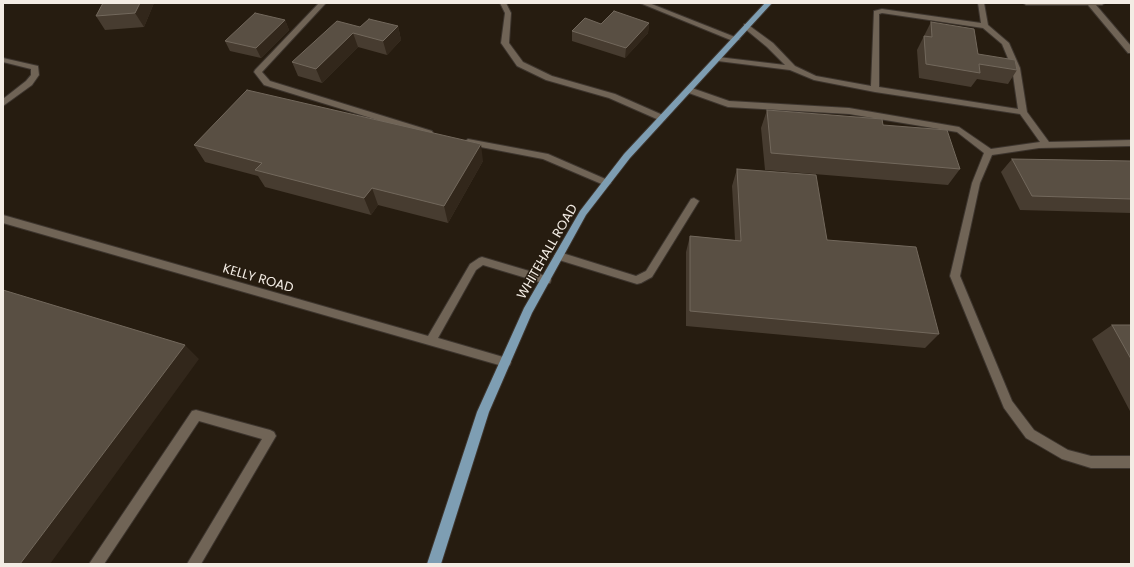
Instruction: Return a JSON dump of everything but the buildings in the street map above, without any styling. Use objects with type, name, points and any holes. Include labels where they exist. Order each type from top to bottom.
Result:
[{"type":"main road","name":"WHITEHALL ROAD","points":[[434,564],[483,412],[528,312],[583,213],[628,156],[769,3]]},
{"type":"street","points":[[323,3],[258,72],[267,83],[439,135]]},
{"type":"street","points":[[503,3],[508,14],[505,43],[520,64],[549,78],[612,96],[662,118]]},
{"type":"street","points":[[981,3],[985,26]]},
{"type":"street","points":[[1026,3],[1102,3]]},
{"type":"street","points":[[648,4],[736,39]]},
{"type":"street","points":[[1091,4],[1131,51]]},
{"type":"street","points":[[875,89],[876,12],[882,11],[985,26],[1005,43],[1016,68],[1023,112],[1047,145]]},
{"type":"street","points":[[747,26],[770,45],[792,68]]},
{"type":"street","points":[[718,59],[792,68],[814,78],[1023,112]]},
{"type":"street","points":[[3,60],[35,68],[35,75],[28,83],[3,103]]},
{"type":"street","points":[[689,90],[728,104],[849,111],[959,130],[989,152],[1047,145],[1131,143]]},
{"type":"street","points":[[459,140],[546,156],[607,183]]},
{"type":"street","points":[[989,152],[976,183],[955,276],[1008,404],[1030,434],[1066,455],[1092,462],[1131,462]]},
{"type":"street","points":[[559,256],[637,280],[649,274],[694,201]]},
{"type":"street","name":"KELLY ROAD","points":[[3,219],[506,362]]},
{"type":"street","points":[[431,341],[473,267],[482,261],[546,280]]},
{"type":"street","points":[[96,564],[196,415],[270,436],[194,564]]}]
